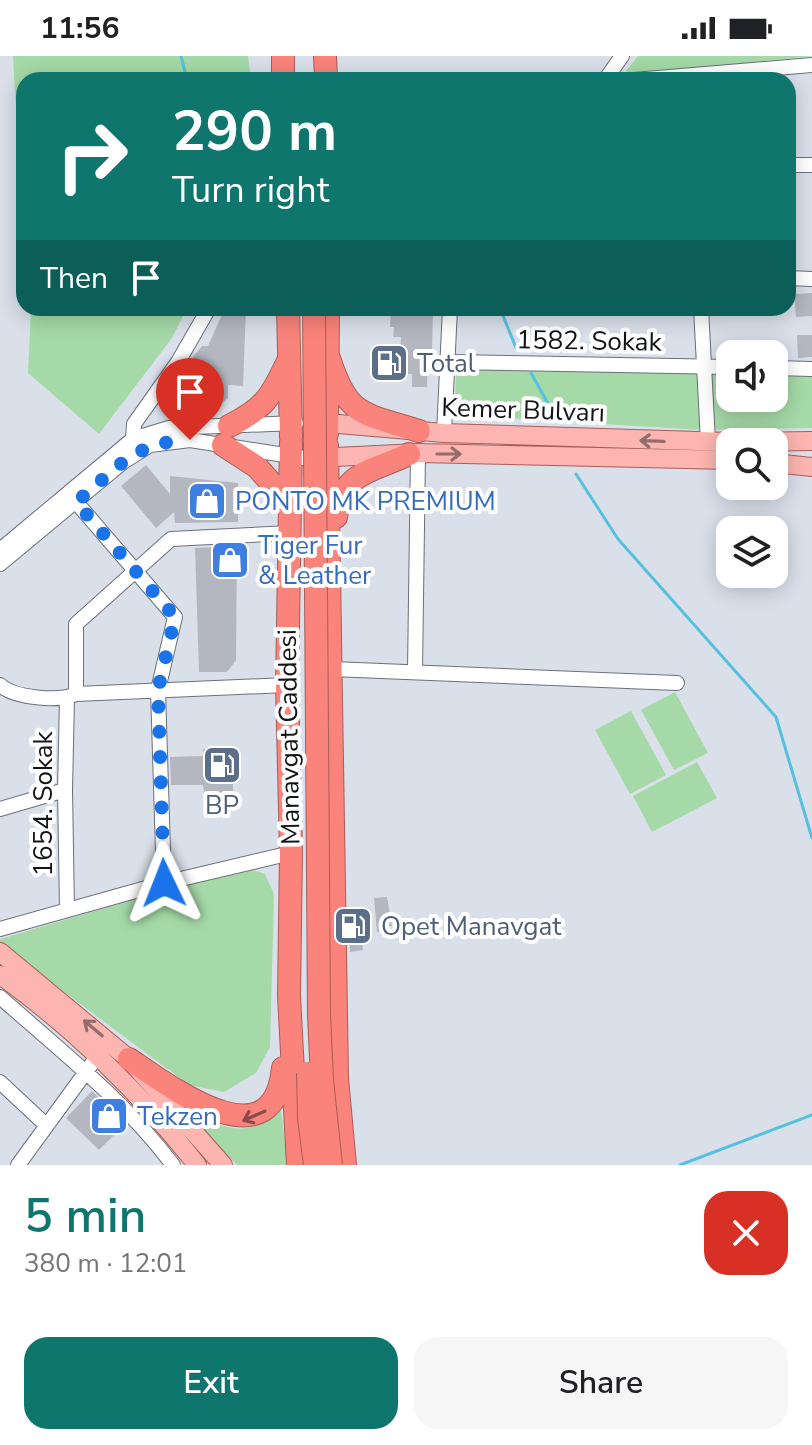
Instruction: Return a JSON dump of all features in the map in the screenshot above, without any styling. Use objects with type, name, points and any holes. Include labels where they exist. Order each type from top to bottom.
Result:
[{"type":"highway","points":[[288,316],[289,359],[331,550]]},
{"type":"highway","name":"Manavgat Caddesi","points":[[300,316],[305,931],[309,1118],[315,1165]]},
{"type":"highway","name":"Manavgat Caddesi","points":[[314,316],[319,1015],[331,1165]]},
{"type":"highway","points":[[298,1165],[289,996],[291,853],[287,685],[290,504],[329,358],[328,316]]},
{"type":"highway","points":[[329,358],[347,402],[415,446]]},
{"type":"highway","points":[[289,359],[265,404],[226,435],[290,504]]},
{"type":"highway","points":[[345,1165],[337,1078],[331,550],[338,503],[347,486],[357,475],[415,446]]},
{"type":"highway","points":[[129,1059],[205,1110],[227,1120],[250,1121],[264,1113],[279,1093],[289,996]]},
{"type":"main road","name":"Kemer Bulvarı","points":[[309,440],[415,446],[444,433],[716,442]]},
{"type":"main road","name":"Kemer Bulvarı","points":[[309,440],[716,459]]},
{"type":"main road","points":[[788,441],[812,441]]},
{"type":"main road","points":[[788,464],[812,467]]},
{"type":"main road","points":[[0,952],[129,1059],[223,1165]]},
{"type":"main road","points":[[0,975],[91,1065],[139,1097],[197,1165]]},
{"type":"street","points":[[755,72],[812,65]]},
{"type":"street","points":[[133,439],[134,424],[178,362],[204,316]]},
{"type":"street","points":[[444,433],[450,316]]},
{"type":"street","points":[[702,316],[708,442]]},
{"type":"street","name":"1582. Sokak","points":[[447,362],[716,366]]},
{"type":"street","points":[[788,368],[812,369]]},
{"type":"street","points":[[150,402],[160,430]]},
{"type":"street","points":[[0,550],[133,439],[160,430],[309,440]]},
{"type":"street","points":[[0,564],[137,451],[150,445],[226,435],[309,440]]},
{"type":"street","points":[[415,446],[415,671]]},
{"type":"street","points":[[76,502],[175,617],[158,690],[164,883]]},
{"type":"street","name":"1654. Sokak","points":[[67,910],[65,790],[76,624],[171,539],[291,533]]},
{"type":"street","points":[[332,669],[677,683]]},
{"type":"street","points":[[0,685],[4,689],[25,694],[71,696],[287,685]]},
{"type":"street","points":[[0,809],[65,790]]},
{"type":"street","points":[[0,929],[164,883],[291,853]]},
{"type":"street","points":[[0,997],[91,1065],[173,1165]]},
{"type":"street","points":[[18,1165],[91,1065]]},
{"type":"street","points":[[0,1082],[46,1125]]},
{"type":"green space","points":[[13,56],[248,56],[250,72],[16,72],[16,108]]},
{"type":"green space","points":[[638,56],[812,56],[661,72],[626,71]]},
{"type":"green space","points":[[31,316],[183,316],[172,338],[99,434],[28,373]]},
{"type":"green space","points":[[456,367],[716,372],[716,412],[788,412],[788,374],[812,375],[812,428],[701,430],[455,415]]},
{"type":"green space","points":[[675,692],[708,753],[674,770],[641,710]]},
{"type":"green space","points":[[631,711],[666,775],[630,794],[595,730]]},
{"type":"green space","points":[[697,762],[717,798],[652,832],[633,796]]},
{"type":"green space","points":[[244,867],[265,874],[274,894],[270,1047],[256,1073],[224,1092],[189,1085],[0,944],[0,939]]},
{"type":"green space","points":[[174,1098],[226,1127],[252,1127],[281,1111],[288,1165],[237,1165]]},
{"type":"building","points":[[812,293],[812,316],[796,317],[796,294]]},
{"type":"building","points":[[221,316],[246,316],[243,386],[228,385],[228,398],[218,407],[217,413],[172,410],[173,401],[164,400],[177,385],[193,386],[193,357],[202,346],[208,346]]},
{"type":"building","points":[[391,316],[433,316],[427,387],[412,387],[412,374],[378,374],[378,352],[400,352],[401,337],[393,337],[394,327],[390,327]]},
{"type":"building","points":[[797,335],[812,335],[812,357],[798,358]]},
{"type":"building","name":"PONTO MK PREMIUM","points":[[146,465],[170,494],[170,476],[238,483],[238,522],[175,523],[174,512],[156,528],[121,486]]},
{"type":"building","points":[[237,546],[236,660],[227,672],[199,672],[195,548]]},
{"type":"building","points":[[203,749],[233,749],[233,793],[204,793],[203,785],[171,785],[170,757],[203,756]]},
{"type":"building","points":[[387,897],[392,926],[385,927],[386,931],[377,932],[374,898]]},
{"type":"building","points":[[359,908],[363,950],[350,952],[348,909]]},
{"type":"building","points":[[92,1091],[125,1124],[99,1150],[66,1118]]},
{"type":"waterway","points":[[181,56],[185,72]]},
{"type":"waterway","points":[[503,316],[516,348]]},
{"type":"waterway","points":[[531,373],[551,409]]},
{"type":"waterway","points":[[576,474],[618,539],[776,717],[812,838]]},
{"type":"waterway","points":[[680,1165],[812,1115]]},
{"type":"place","name":"Total","points":[[389,363]]},
{"type":"place","name":"PONTO MK PREMIUM","points":[[207,501]]},
{"type":"place","name":"Tiger Fur & Leather","points":[[230,560]]},
{"type":"place","name":"BP","points":[[222,765]]},
{"type":"place","name":"Opet Manavgat","points":[[353,926]]},
{"type":"place","name":"Tekzen","points":[[109,1116]]},
{"type":"route","points":[[164,883],[158,690],[175,617],[76,502],[137,451],[165,441],[190,440]]}]
